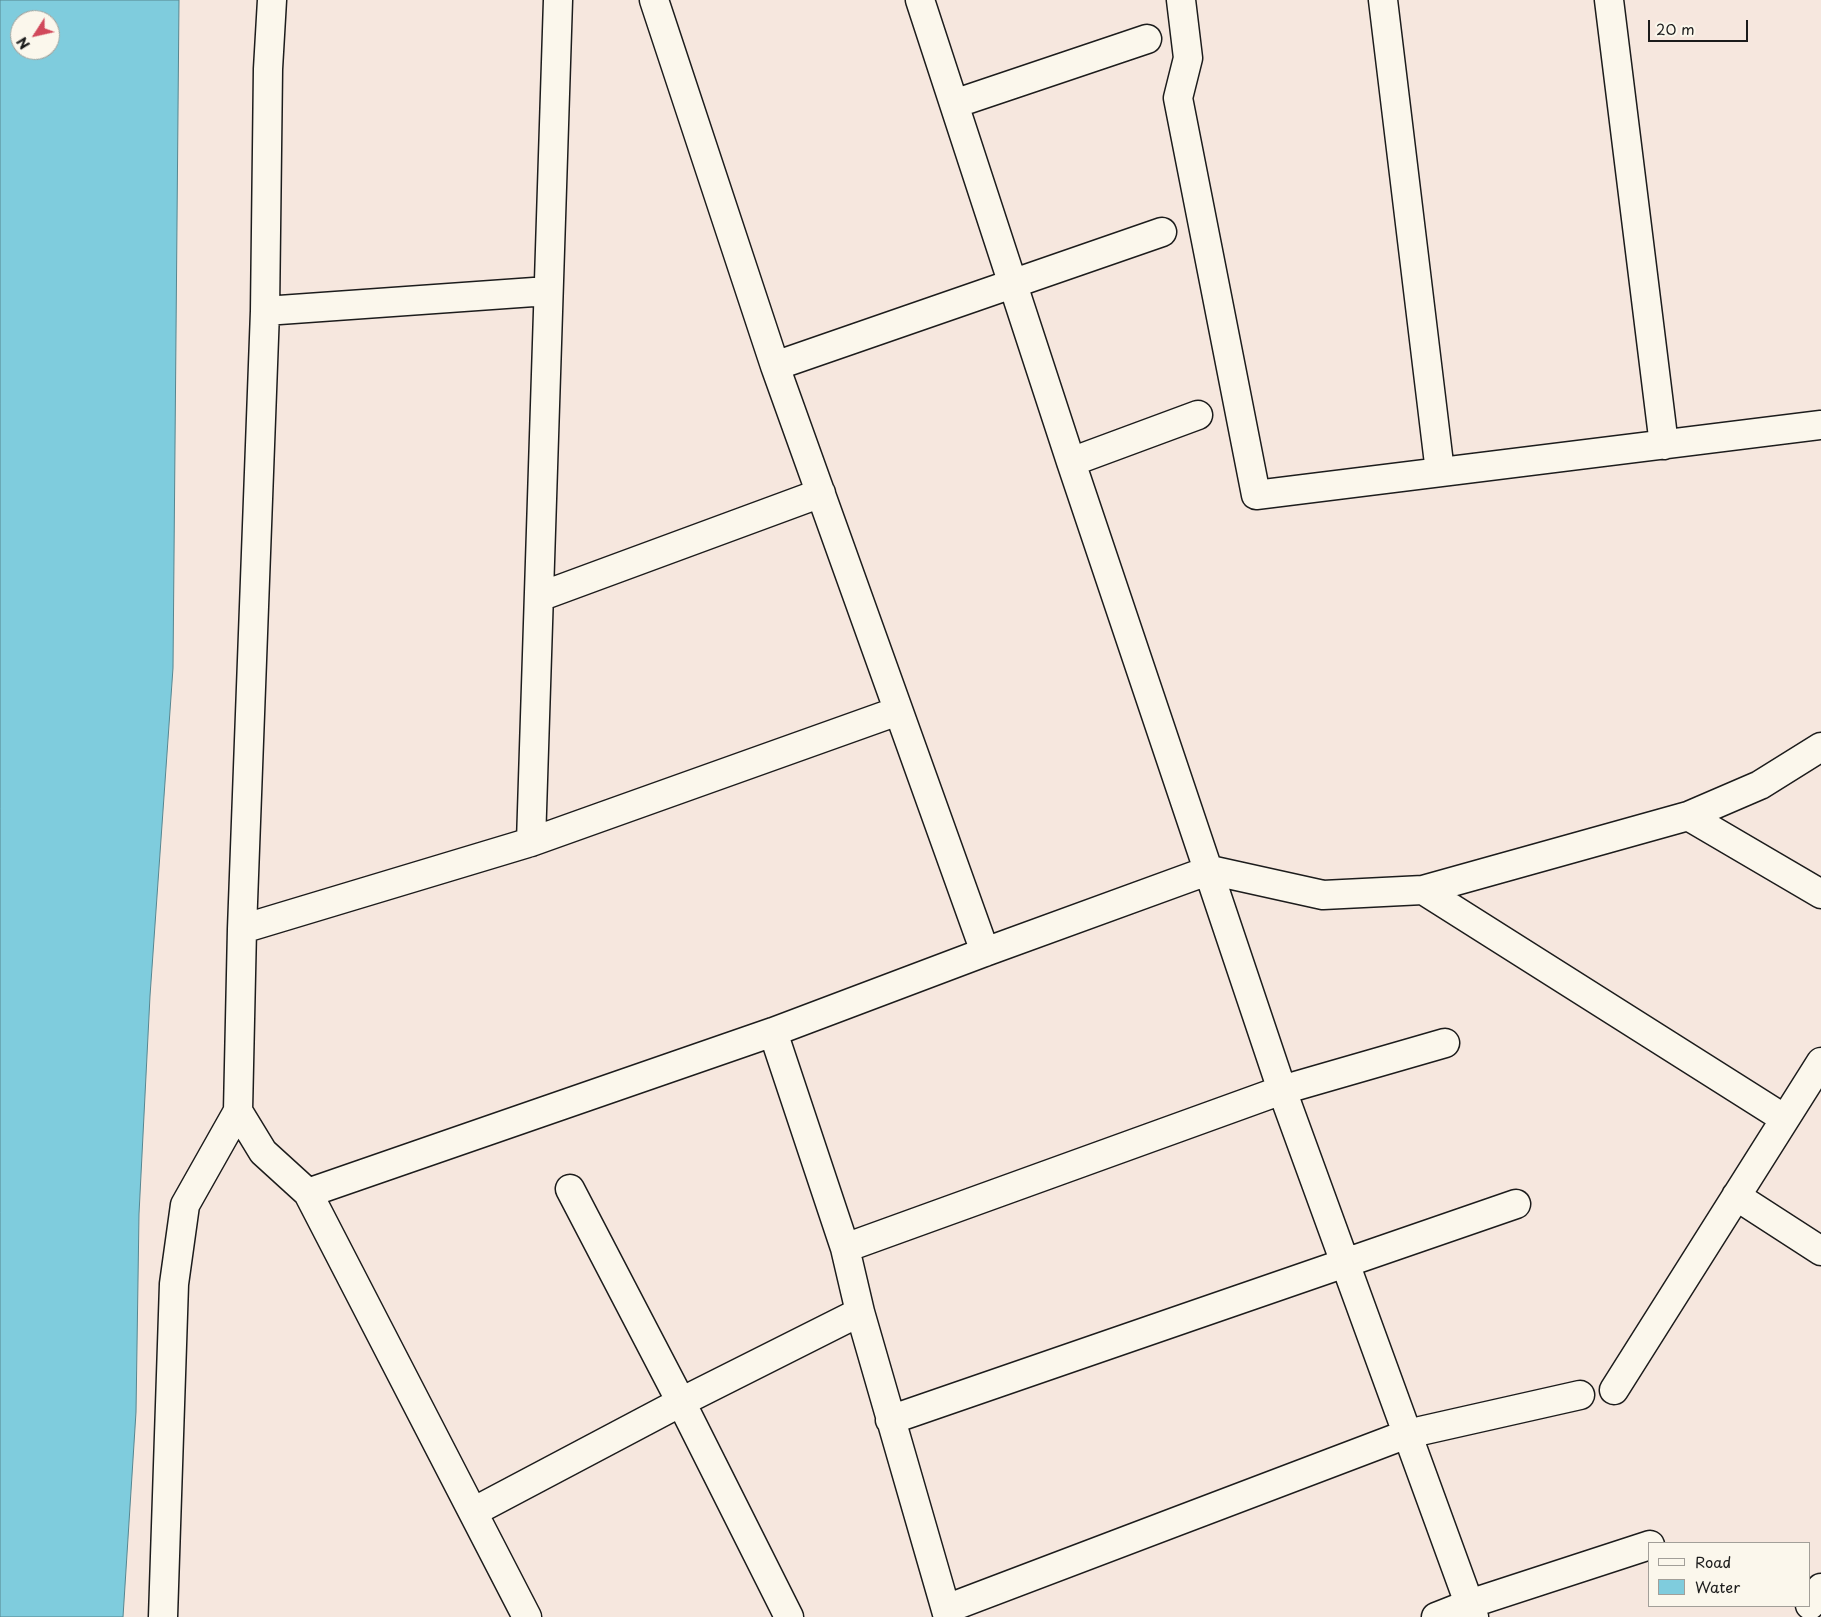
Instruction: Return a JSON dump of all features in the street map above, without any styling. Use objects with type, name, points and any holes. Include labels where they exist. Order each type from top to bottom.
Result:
[{"type":"street","points":[[163,1617],[174,1284],[185,1205],[238,1111],[242,929],[265,311],[268,69],[272,0]]},
{"type":"street","points":[[530,842],[558,0]]},
{"type":"street","points":[[654,0],[775,366],[984,952]]},
{"type":"street","points":[[920,0],[1071,462],[1210,870],[1282,1090],[1471,1610]]},
{"type":"street","points":[[1180,0],[1188,58],[1178,98],[1256,495],[1821,425]]},
{"type":"street","points":[[1383,0],[1440,472]]},
{"type":"street","points":[[1609,0],[1664,445]]},
{"type":"street","points":[[954,104],[1147,39]]},
{"type":"street","points":[[775,366],[1162,232]]},
{"type":"street","points":[[265,311],[548,291]]},
{"type":"street","points":[[1071,462],[1198,415]]},
{"type":"street","points":[[538,597],[820,493]]},
{"type":"street","points":[[242,929],[530,842],[898,710]]},
{"type":"street","points":[[308,1193],[773,1032],[984,952],[1210,870],[1323,895],[1423,890],[1688,816],[1760,785],[1821,747]]},
{"type":"street","points":[[1688,816],[1821,894]]},
{"type":"street","points":[[1423,890],[1785,1119]]},
{"type":"street","points":[[773,1032],[845,1248],[860,1312],[890,1420],[947,1613],[1407,1434],[1580,1395]]},
{"type":"street","points":[[845,1248],[1282,1090],[1445,1043]]},
{"type":"street","points":[[1614,1390],[1821,1062]]},
{"type":"street","points":[[238,1111],[263,1152],[308,1193],[527,1617]]},
{"type":"street","points":[[570,1189],[682,1402],[789,1617]]},
{"type":"street","points":[[1736,1196],[1821,1251]]},
{"type":"street","points":[[890,1420],[1516,1204]]},
{"type":"street","points":[[473,1512],[682,1402],[860,1312]]},
{"type":"street","points":[[1436,1617],[1471,1610],[1648,1547]]},
{"type":"street","points":[[1811,1602],[1821,1588]]},
{"type":"water","points":[[0,0],[179,0],[173,668],[150,996],[139,1214],[136,1412],[123,1617],[0,1617]]}]
